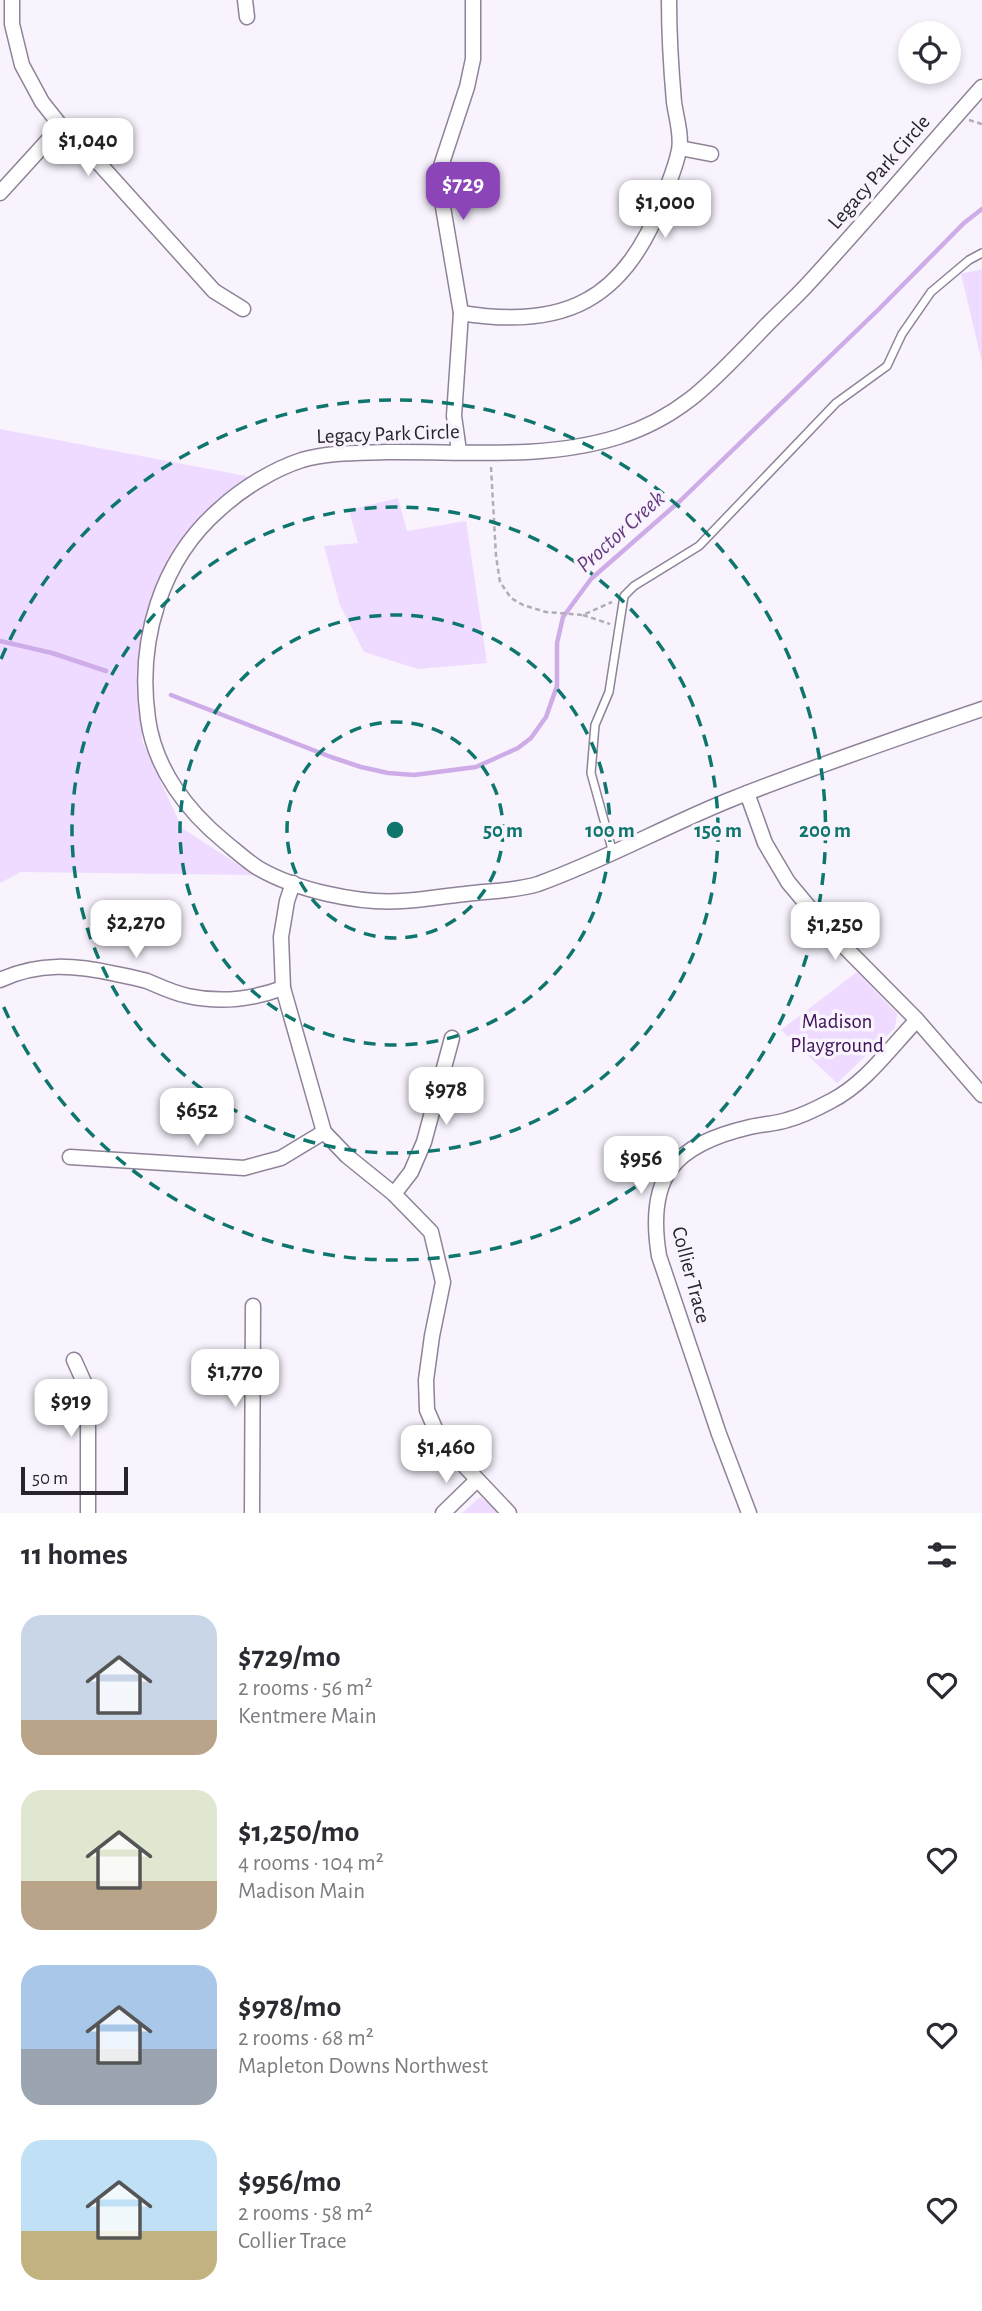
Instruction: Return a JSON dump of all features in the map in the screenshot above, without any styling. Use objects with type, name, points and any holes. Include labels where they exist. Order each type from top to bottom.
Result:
[{"type":"street","points":[[12,0],[12,24],[22,65],[42,102],[61,126],[87,150],[214,291],[243,309]]},
{"type":"street","points":[[245,0],[247,17]]},
{"type":"street","points":[[459,451],[454,416],[461,313],[442,201],[441,166],[467,87],[473,59],[473,0]]},
{"type":"street","points":[[461,313],[481,317],[535,317],[575,307],[607,288],[627,269],[653,225],[680,148],[674,100],[669,0]]},
{"type":"street","name":"Legacy Park Circle","points":[[982,87],[805,287],[692,400],[662,419],[622,436],[587,445],[503,454],[459,451],[321,456],[286,467],[228,501],[199,528],[176,563],[157,602],[149,634],[145,672],[148,723],[156,754],[171,783],[190,809],[217,836],[256,867],[293,883],[346,898],[397,902],[531,886],[613,854],[799,772],[982,709]]},
{"type":"street","points":[[0,193],[61,126]]},
{"type":"street","points":[[680,148],[711,153]]},
{"type":"street","points":[[747,793],[765,843],[788,882],[828,930],[917,1020],[982,1095]]},
{"type":"street","points":[[293,883],[281,937],[283,988],[324,1132],[431,1231],[443,1282],[426,1380],[427,1410],[440,1440],[509,1513]]},
{"type":"street","points":[[0,980],[37,967],[82,966],[146,981],[172,992],[202,999],[256,996],[283,988]]},
{"type":"street","name":"Collier Trace","points":[[749,1513],[659,1256],[654,1227],[663,1181],[683,1155],[705,1141],[788,1120],[834,1100],[861,1079],[917,1020]]},
{"type":"street","points":[[394,1194],[411,1172],[424,1142],[452,1038]]},
{"type":"street","points":[[70,1157],[244,1168],[281,1158],[324,1132]]},
{"type":"street","points":[[252,1513],[253,1306]]},
{"type":"street","points":[[74,1360],[88,1391],[88,1513]]},
{"type":"street","points":[[443,1513],[477,1480]]},
{"type":"lane","points":[[613,854],[591,773],[595,724],[609,692],[624,596],[634,586],[699,547],[836,404],[887,366],[902,334],[931,292],[969,260],[982,253]]},
{"type":"path","points":[[491,467],[493,535],[500,582],[511,598],[523,606],[583,615],[618,627]]},
{"type":"path","points":[[583,615],[624,596]]},
{"type":"green space","points":[[982,269],[982,362],[961,274]]},
{"type":"green space","points":[[0,429],[266,480],[203,516],[142,652],[142,741],[182,828],[254,875],[21,872],[0,883]]},
{"type":"green space","points":[[398,498],[407,531],[466,521],[487,663],[418,669],[364,652],[340,605],[324,546],[358,543],[349,510]]},
{"type":"green space","name":"Madison Playground","points":[[857,972],[897,1014],[895,1028],[837,1083],[781,1030]]},
{"type":"green space","points":[[480,1497],[501,1513],[462,1513]]},
{"type":"waterway","name":"Proctor Creek","points":[[171,695],[331,757],[388,773],[414,775],[476,767],[518,748],[531,738],[546,717],[557,686],[557,643],[563,617],[591,579],[680,501],[964,223],[982,209]]},
{"type":"waterway","name":"Proctor Creek","points":[[0,641],[52,653],[106,671]]}]
